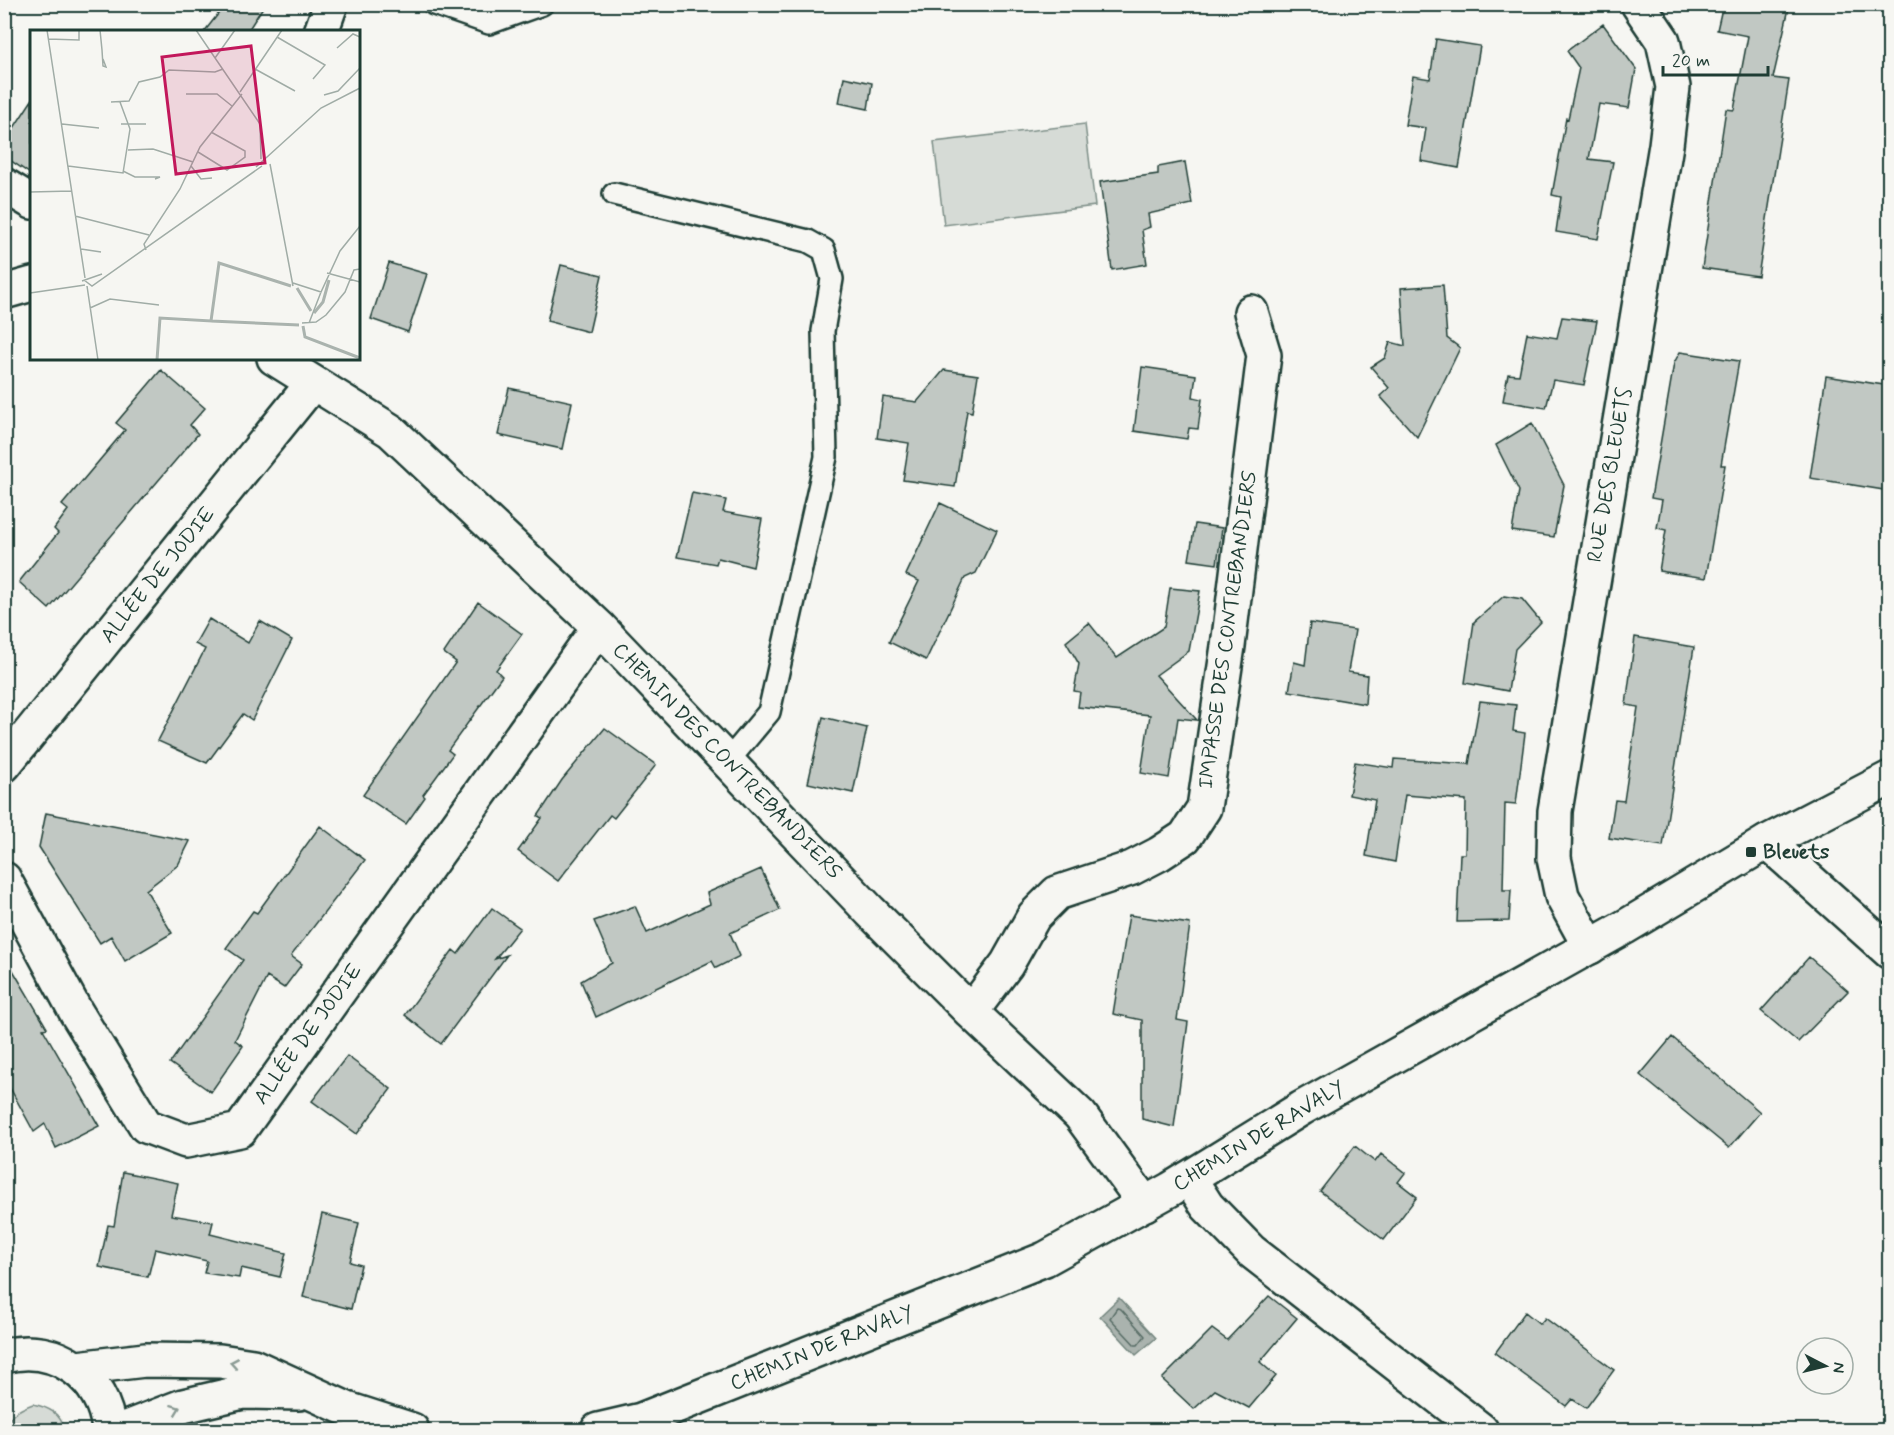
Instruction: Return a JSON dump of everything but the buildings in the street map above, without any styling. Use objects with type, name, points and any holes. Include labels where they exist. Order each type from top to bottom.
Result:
[{"type":"street","points":[[322,30],[331,4]]},
{"type":"street","name":"RUE DES BLEUETS","points":[[1590,947],[1562,896],[1554,858],[1555,812],[1666,146],[1673,87],[1663,41],[1638,4]]},
{"type":"street","points":[[4,185],[30,201]]},
{"type":"street","points":[[4,292],[30,285]]},
{"type":"street","name":"IMPASSE DES CONTREBANDIERS","points":[[970,1012],[1007,964],[1034,916],[1057,893],[1132,868],[1159,854],[1185,837],[1204,808],[1228,646],[1264,355],[1251,312]]},
{"type":"street","name":"CHEMIN DES CONTREBANDIERS","points":[[277,360],[312,384],[391,430],[599,627],[870,911],[970,1012],[1080,1115],[1145,1204]]},
{"type":"street","name":"ALLÉE DE JODIE","points":[[4,765],[312,384]]},
{"type":"street","name":"ALLÉE DE JODIE","points":[[4,879],[76,1012],[146,1126],[186,1141],[240,1130],[599,627]]},
{"type":"street","name":"CHEMIN DE RAVALY","points":[[598,1431],[645,1425],[1045,1259],[1190,1178],[1302,1108],[1590,947],[1767,842],[1890,778]]},
{"type":"street","points":[[1767,842],[1890,952]]},
{"type":"street","points":[[1190,1178],[1207,1206],[1251,1251],[1481,1431]]},
{"type":"street","points":[[8,1349],[47,1355],[77,1368],[91,1382],[101,1398],[109,1431]]},
{"type":"street","points":[[77,1368],[145,1360],[220,1361],[253,1366],[307,1393],[412,1431]]},
{"type":"street","points":[[122,1431],[183,1406],[243,1392],[307,1393]]},
{"type":"lane","points":[[434,4],[489,23],[542,4]]},
{"type":"lane","points":[[614,194],[808,241],[824,250],[832,279],[823,331],[826,457],[769,712],[728,761]]},
{"type":"shaded area","points":[[1085,124],[1095,206],[944,225],[934,142]]},
{"type":"shaded area","points":[[33,1404],[54,1412],[65,1430],[5,1430],[15,1413]]},
{"type":"water","points":[[1119,1298],[1156,1338],[1136,1355],[1100,1316]]},
{"type":"place","name":"Bleuets","points":[[1751,852]]}]
